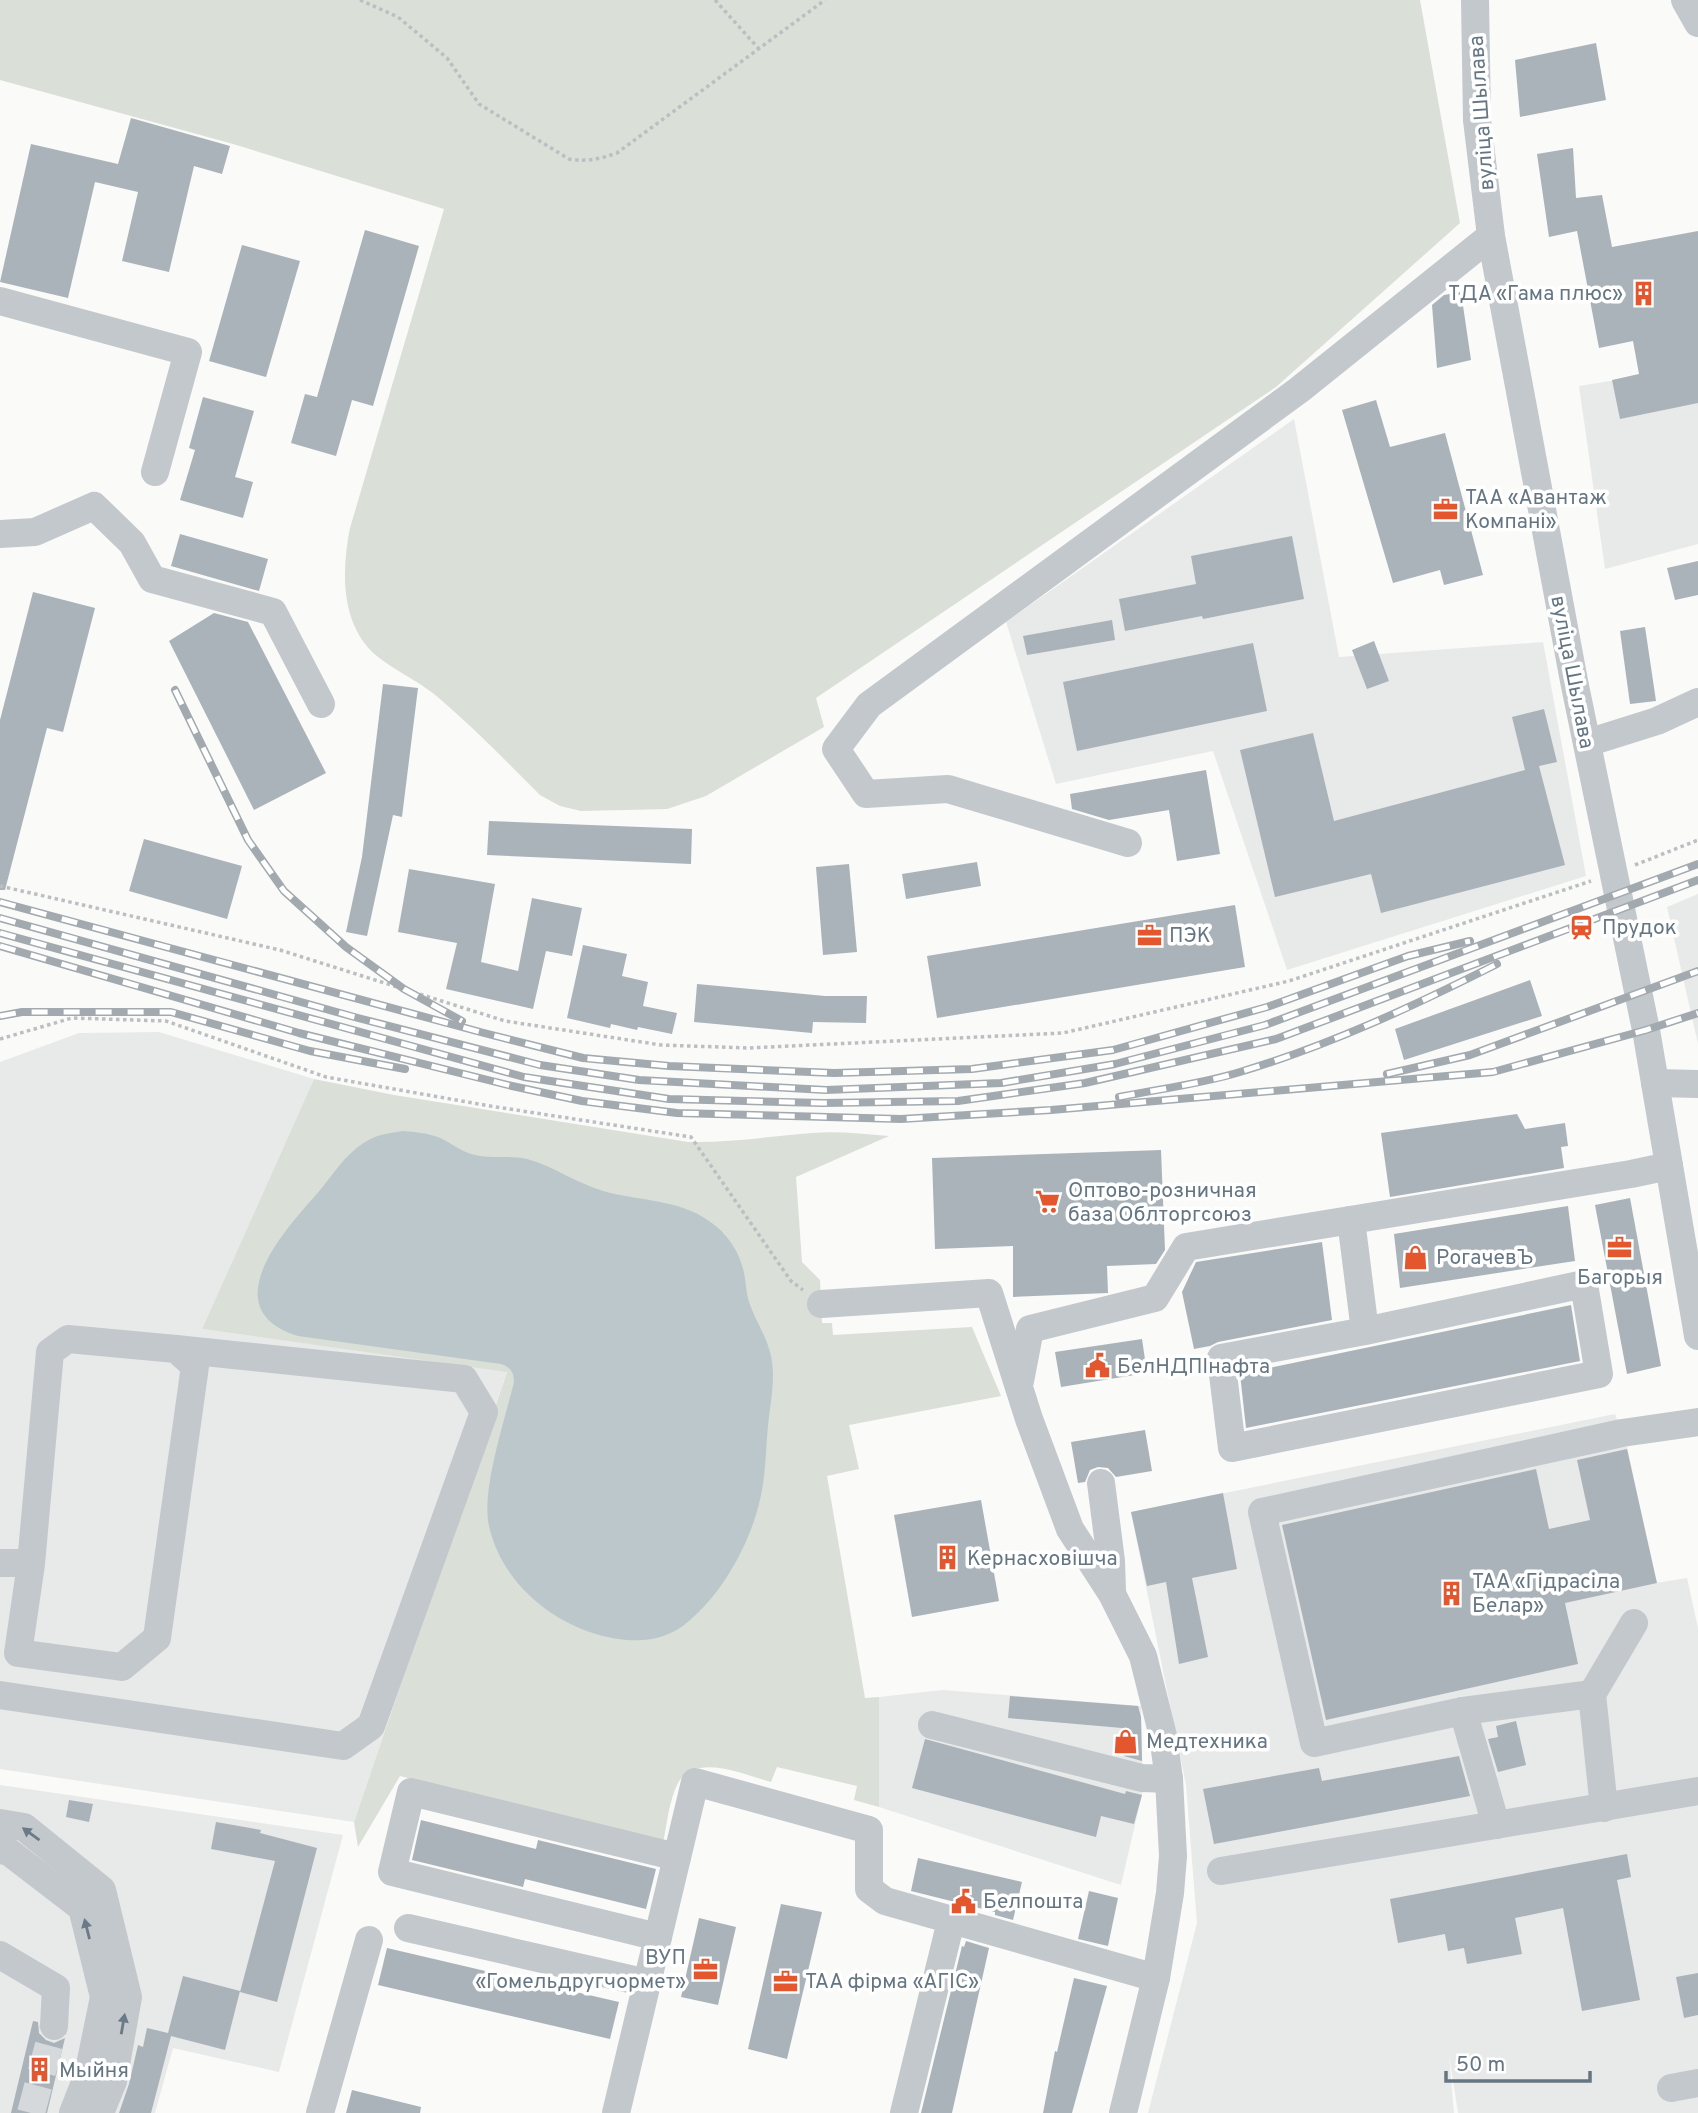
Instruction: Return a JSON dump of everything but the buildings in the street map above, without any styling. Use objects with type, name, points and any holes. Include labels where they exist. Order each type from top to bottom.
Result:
[{"type":"street","points":[[1685,0],[1698,23]]},
{"type":"street","name":"вуліца Шылава","points":[[1472,2],[1477,120],[1491,236],[1574,681],[1646,1030],[1668,1166],[1693,1286],[1698,1336]]},
{"type":"street","points":[[1128,843],[948,789],[866,794],[836,749],[869,705],[1299,390],[1491,236]]},
{"type":"street","points":[[0,302],[188,352],[155,472]]},
{"type":"street","points":[[0,534],[35,532],[94,506],[132,543],[152,579],[273,612],[321,704]]},
{"type":"street","points":[[1587,743],[1657,721],[1698,702]]},
{"type":"street","points":[[1655,1083],[1698,1084]]},
{"type":"street","points":[[1019,1384],[1030,1329],[1155,1298],[1186,1247],[1668,1166]]},
{"type":"street","points":[[1351,1220],[1365,1331]]},
{"type":"street","points":[[1584,1284],[1599,1374],[1232,1448],[1221,1358],[1365,1331],[1584,1284]]},
{"type":"street","points":[[821,1304],[989,1293],[1029,1419],[1070,1529],[1112,1594],[1143,1656],[1163,1736],[1169,1779],[1173,1857],[1156,1978],[1123,2113]]},
{"type":"street","points":[[0,1695],[343,1746],[371,1726],[484,1412],[464,1379],[176,1349],[68,1339],[50,1352],[30,1563],[18,1653],[122,1667],[157,1638],[195,1366],[176,1349]]},
{"type":"street","points":[[1592,1694],[1463,1711],[1314,1743],[1262,1512],[1622,1433],[1698,1422]]},
{"type":"street","points":[[1101,1483],[1111,1561],[1112,1594]]},
{"type":"street","points":[[0,1563],[30,1563]]},
{"type":"street","points":[[1604,1808],[1592,1694],[1634,1623]]},
{"type":"street","points":[[1463,1711],[1496,1825]]},
{"type":"street","points":[[933,1725],[1142,1778],[1169,1779]]},
{"type":"street","points":[[616,2113],[695,1782],[869,1830],[869,1889],[885,1901],[1156,1978]]},
{"type":"street","points":[[1221,1871],[1698,1791]]},
{"type":"street","points":[[658,1937],[392,1872],[411,1792],[677,1857]]},
{"type":"street","points":[[0,1823],[24,1828],[102,1890],[128,1997],[113,2081],[100,2113]]},
{"type":"street","points":[[0,1850],[9,1852],[82,1908],[104,1997],[88,2075],[73,2113]]},
{"type":"street","points":[[904,2113],[951,1921]]},
{"type":"street","points":[[408,1928],[647,1983]]},
{"type":"street","points":[[320,2113],[369,1940]]},
{"type":"street","points":[[0,1956],[55,1989],[54,2026]]},
{"type":"path","points":[[360,0],[398,17],[447,58],[479,104],[569,159],[582,161],[598,160],[617,153],[825,0]]},
{"type":"path","points":[[715,0],[759,49]]},
{"type":"path","points":[[0,886],[280,950],[505,1021],[661,1045],[748,1048],[1063,1033],[1289,981],[1613,874],[1698,840]]},
{"type":"path","points":[[0,1039],[72,1018],[166,1021],[326,1077],[691,1137],[791,1281],[821,1304]]},
{"type":"shaded area","points":[[0,0],[1420,0],[1460,223],[1276,387],[816,698],[824,727],[706,796],[667,809],[581,811],[560,806],[540,795],[440,699],[368,648],[351,617],[347,600],[345,563],[350,528],[444,209],[233,144],[0,80]]},
{"type":"shaded area","points":[[1698,367],[1698,544],[1605,569],[1579,386]]},
{"type":"shaded area","points":[[1294,419],[1339,657],[1543,642],[1586,876],[1287,970],[1213,751],[1056,784],[1006,622]]},
{"type":"shaded area","points":[[1698,894],[1698,1044],[1667,907]]},
{"type":"shaded area","points":[[159,1032],[314,1079],[202,1329],[507,1371],[354,1822],[0,1769],[0,1062],[79,1033]]},
{"type":"shaded area","points":[[314,1079],[394,1095],[688,1142],[822,1132],[889,1136],[796,1177],[802,1262],[820,1280],[822,1323],[832,1323],[833,1335],[972,1327],[1001,1396],[849,1425],[859,1469],[827,1476],[865,1698],[879,1697],[879,1807],[854,1800],[857,1786],[777,1767],[771,1782],[721,1768],[696,1769],[686,1774],[678,1783],[670,1804],[663,1843],[400,1776],[358,1847],[354,1822],[507,1372],[202,1329]]},
{"type":"shaded area","points":[[403,1131],[438,1137],[475,1155],[527,1159],[603,1191],[685,1208],[716,1226],[736,1250],[742,1265],[749,1302],[768,1346],[773,1370],[763,1484],[754,1522],[727,1577],[703,1608],[671,1633],[652,1639],[633,1640],[612,1638],[571,1624],[534,1600],[506,1566],[496,1547],[487,1511],[495,1455],[514,1382],[509,1368],[501,1364],[298,1336],[273,1324],[261,1308],[258,1290],[263,1270],[287,1230],[339,1166],[359,1146],[376,1137]]},
{"type":"shaded area","name":"ТАА «Гідрасіла Белар»","points":[[1615,1414],[1627,1446],[1656,1583],[1687,1578],[1698,1628],[1698,2113],[1458,2113],[1449,2055],[1454,2113],[1148,2113],[1197,1923],[1186,1785],[1131,1512]]},
{"type":"shaded area","points":[[942,1690],[1141,1706],[1143,1790],[1121,1885],[879,1807],[879,1697]]},
{"type":"shaded area","points":[[0,1785],[343,1835],[279,2072],[173,2048],[155,2113],[0,2113]]},
{"type":"tunnel","points":[[31,2113],[54,2026]]},
{"type":"railway","points":[[175,690],[248,840],[284,891],[346,947],[404,989],[462,1021]]},
{"type":"railway","points":[[0,918],[358,1018],[540,1065],[639,1080],[826,1090],[1001,1083],[1115,1064],[1265,1025],[1698,864]]},
{"type":"railway","points":[[0,933],[524,1077],[669,1099],[823,1103],[958,1101],[1085,1083],[1276,1039],[1698,880]]},
{"type":"railway","points":[[0,902],[583,1058],[669,1066],[834,1073],[972,1069],[1113,1050],[1267,1007],[1408,956],[1470,941]]},
{"type":"railway","points":[[0,946],[299,1033],[512,1086],[582,1101],[677,1113],[901,1119],[1051,1110],[1493,1072],[1698,1013]]},
{"type":"railway","points":[[1119,1097],[1210,1080],[1306,1050],[1371,1024],[1497,964]]},
{"type":"railway","points":[[1387,1074],[1470,1055],[1698,971]]},
{"type":"railway","points":[[0,1016],[22,1012],[171,1012],[310,1051],[405,1069]]},
{"type":"place","name":"ТДА «Гама плюс»","points":[[1643,293]]},
{"type":"place","name":"ТАА «Авантаж Компані»","points":[[1445,509]]},
{"type":"place","name":"Прудок","points":[[1582,927]]},
{"type":"place","name":"ПЭК","points":[[1149,935]]},
{"type":"place","name":"Оптово-розничная база Облторгсоюз","points":[[1048,1202]]},
{"type":"place","name":"Багорыя","points":[[1620,1248]]},
{"type":"place","name":"РогачевЪ","points":[[1416,1257]]},
{"type":"place","name":"БелНДПІнафта","points":[[1097,1366]]},
{"type":"place","name":"Кернасховішча","points":[[947,1558]]},
{"type":"place","name":"ТАА «Гідрасіла Белар»","points":[[1452,1593]]},
{"type":"place","name":"Медтехника","points":[[1126,1741]]},
{"type":"place","name":"Белпошта","points":[[963,1901]]},
{"type":"place","name":"ВУП «Гомельдругчормет»","points":[[706,1969]]},
{"type":"place","name":"ТАА фірма «АГІС»","points":[[785,1981]]},
{"type":"place","name":"Мыйня","points":[[39,2070]]}]
